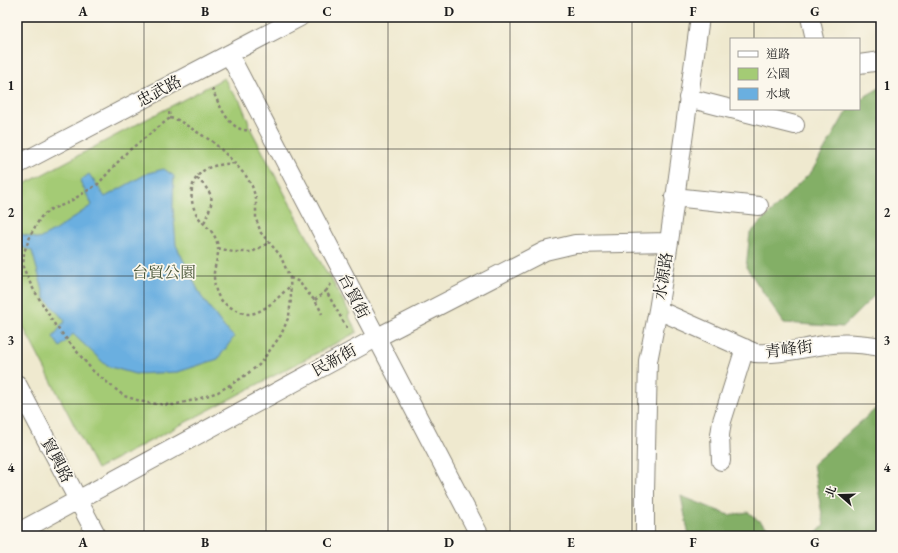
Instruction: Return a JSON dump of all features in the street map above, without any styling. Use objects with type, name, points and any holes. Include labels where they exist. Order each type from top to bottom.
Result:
[{"type":"street","name":"忠武路","points":[[17,165],[300,17]]},
{"type":"street","name":"水源路","points":[[645,536],[644,492],[648,362],[669,242],[700,17]]},
{"type":"street","points":[[810,17],[815,38]]},
{"type":"street","name":"台貿街","points":[[229,54],[480,536]]},
{"type":"street","points":[[860,64],[881,61]]},
{"type":"street","points":[[688,98],[730,108]]},
{"type":"street","points":[[736,110],[795,125]]},
{"type":"street","points":[[674,197],[759,206]]},
{"type":"street","name":"民新街","points":[[17,533],[376,338],[545,251],[575,244],[669,242]]},
{"type":"street","name":"青峰街","points":[[658,310],[755,353],[769,354],[828,345],[868,345],[881,347]]},
{"type":"street","points":[[721,461],[720,435],[722,422],[745,348]]},
{"type":"street","name":"貿興路","points":[[17,384],[97,536]]},
{"type":"path","points":[[212,89],[222,111],[230,122],[246,131],[252,130]]},
{"type":"path","points":[[169,112],[170,118]]},
{"type":"path","points":[[170,118],[178,120],[213,142],[246,176],[252,186],[256,199],[256,219],[261,233],[280,255],[290,278],[291,299],[289,316],[281,335],[259,365],[240,379],[218,392],[173,405],[147,403],[124,396],[93,371],[71,346],[55,324],[31,285],[22,267],[24,252],[32,232],[41,217],[51,209],[66,204],[98,184],[127,152],[170,118]]},
{"type":"path","points":[[234,163],[207,168],[197,178],[191,188],[192,204],[198,216],[215,236],[218,248],[217,262],[213,276],[216,291],[220,300],[235,310],[248,314],[264,308],[279,298],[290,286]]},
{"type":"path","points":[[197,178],[209,190],[212,202],[204,223]]},
{"type":"path","points":[[218,248],[233,252],[252,252],[270,242]]},
{"type":"path","points":[[290,278],[301,282],[306,291],[315,300],[322,314]]},
{"type":"path","points":[[315,300],[326,291],[332,282]]},
{"type":"path","points":[[326,291],[348,330]]},
{"type":"path","points":[[230,385],[233,391]]},
{"type":"green space","name":"台貿公園","points":[[224,78],[230,89],[240,101],[249,123],[248,124],[327,274],[328,273],[350,314],[348,315],[357,332],[97,469],[17,315],[17,188]]},
{"type":"green space","points":[[881,87],[881,289],[843,327],[784,323],[746,267],[750,233],[812,171],[847,110],[860,110],[860,99]]},
{"type":"green space","points":[[881,404],[881,536],[814,536],[824,525],[813,464]]},
{"type":"green space","points":[[681,496],[729,515],[748,512],[778,536],[689,536]]},
{"type":"water","points":[[164,169],[174,176],[173,207],[176,245],[201,296],[224,327],[234,337],[218,359],[178,372],[135,374],[107,366],[73,334],[60,347],[53,337],[65,321],[45,298],[32,251],[17,245],[17,233],[39,239],[54,231],[92,205],[80,181],[89,174],[105,197],[148,173]]}]
